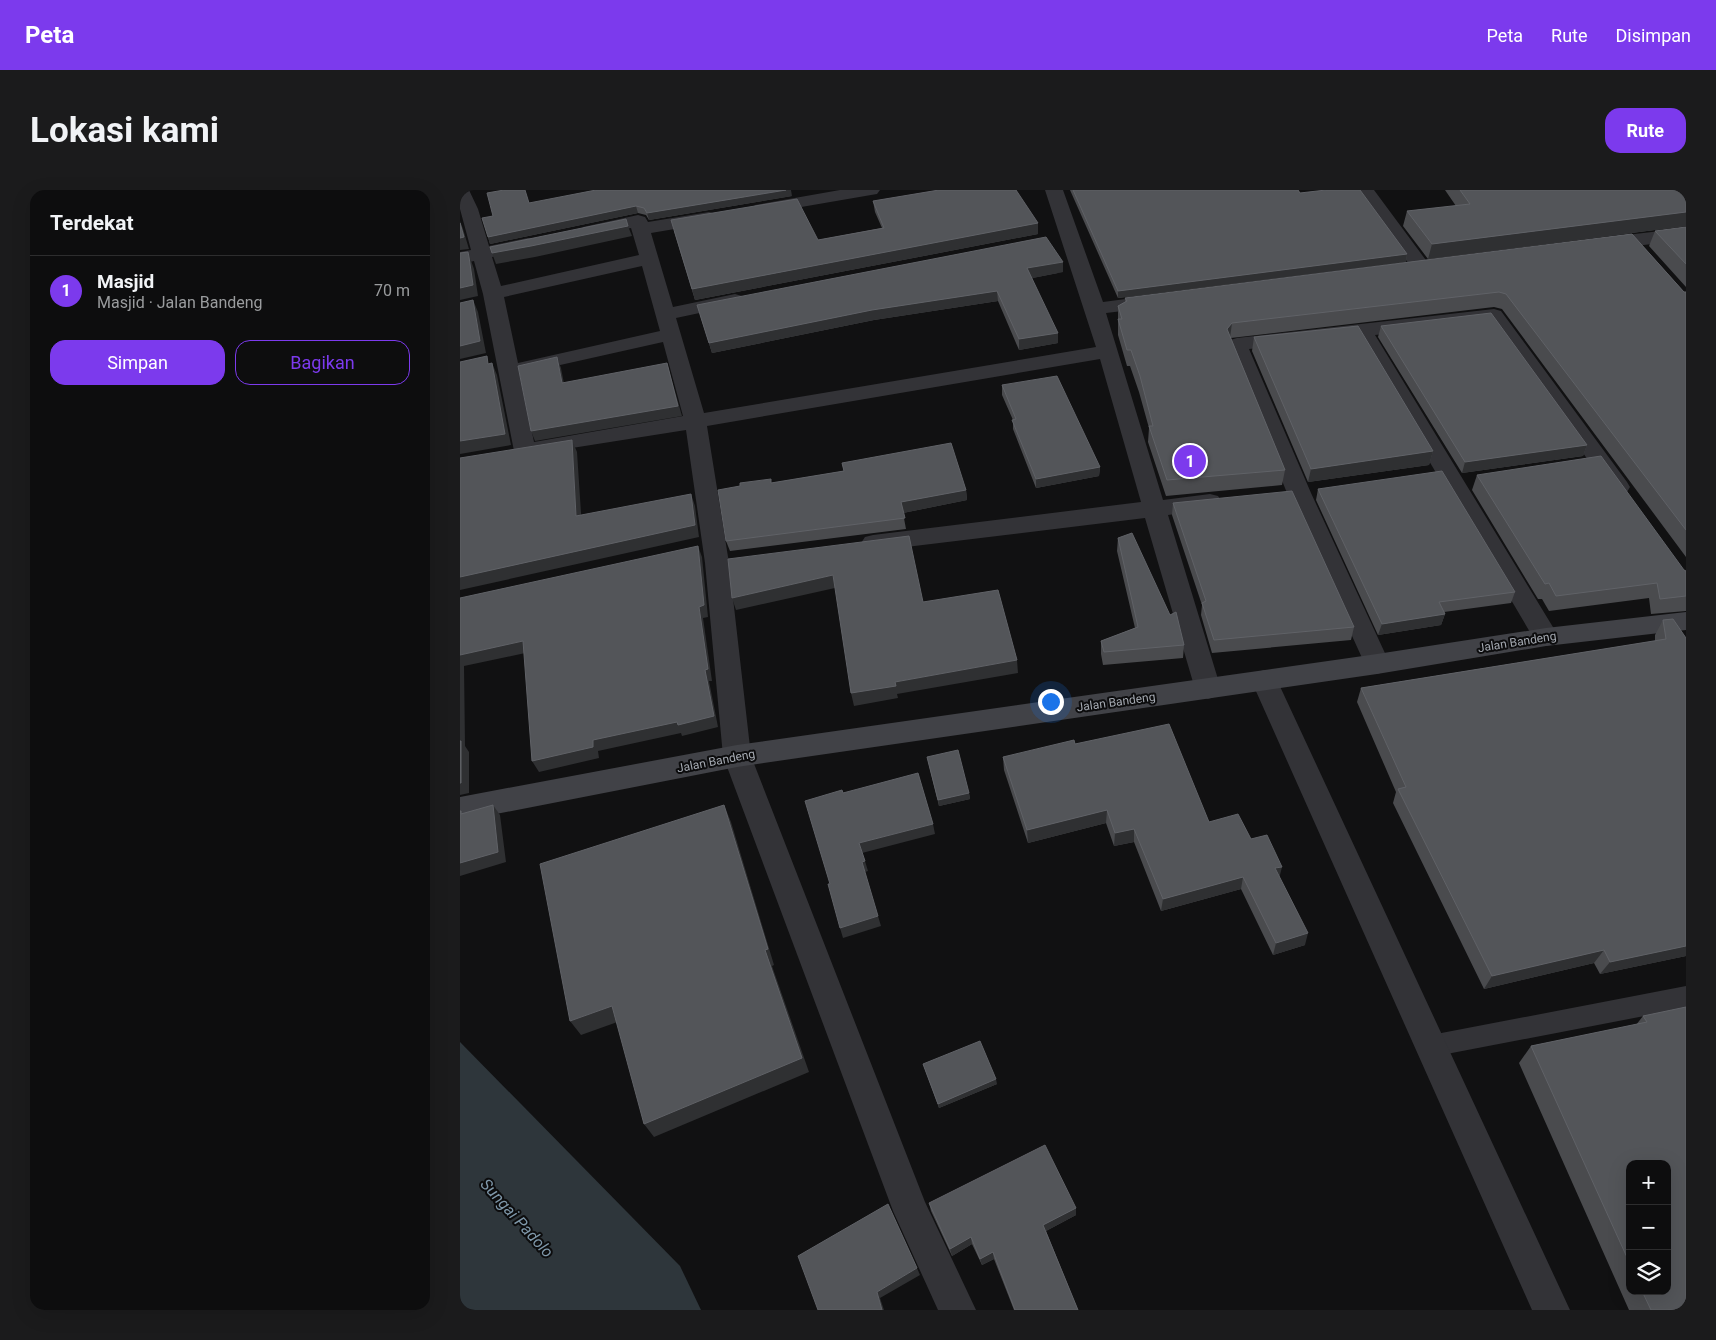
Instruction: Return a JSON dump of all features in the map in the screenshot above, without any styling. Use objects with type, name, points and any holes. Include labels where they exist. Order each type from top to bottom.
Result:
[{"type":"street","points":[[745,212],[871,190]]},
{"type":"street","points":[[1054,190],[1060,237],[1095,309],[1106,352],[1155,507],[1208,689]]},
{"type":"street","points":[[1365,190],[1412,269],[1440,265]]},
{"type":"street","points":[[461,194],[482,254],[487,300],[515,452],[696,423],[1106,352]]},
{"type":"street","points":[[641,229],[726,215]]},
{"type":"street","points":[[570,235],[638,221],[641,229],[696,423],[715,554],[737,756],[911,1211],[957,1310]]},
{"type":"street","points":[[1584,246],[1638,247],[1686,234]]},
{"type":"street","points":[[460,258],[550,239]]},
{"type":"street","points":[[487,300],[650,258]]},
{"type":"street","points":[[500,363],[669,324],[752,297]]},
{"type":"street","points":[[1095,309],[1172,299]]},
{"type":"street","points":[[1377,664],[1300,493],[1237,344],[1494,315],[1591,464],[1629,501]]},
{"type":"street","points":[[1362,330],[1546,637]]},
{"type":"street","points":[[853,545],[1155,507],[1232,500]]},
{"type":"street","name":"Jalan Bandeng","points":[[460,810],[737,756],[1208,689],[1546,637],[1678,629]]},
{"type":"street","points":[[1264,680],[1551,1310]]},
{"type":"lane","points":[[1431,1046],[1686,997]]},
{"type":"water","name":"Sungai Padolo","points":[[460,1042],[680,1266],[701,1310],[460,1310]]},
{"type":"building","points":[[504,190],[525,190],[529,203],[596,190],[786,190],[647,213],[644,208],[636,206],[488,237],[482,218],[493,216],[487,193]]},
{"type":"building","points":[[939,190],[1016,190],[1038,223],[692,289],[671,220],[797,199],[818,240],[884,228],[873,201]]},
{"type":"building","points":[[1073,190],[1298,190],[1300,193],[1326,190],[1360,190],[1407,254],[1118,291]]},
{"type":"building","points":[[1460,190],[1686,190],[1686,212],[1432,244],[1407,211],[1470,204]]},
{"type":"building","points":[[626,219],[628,226],[531,246],[492,253],[490,247]]},
{"type":"building","points":[[460,223],[464,237],[460,238]]},
{"type":"building","points":[[1686,227],[1686,264],[1655,231]]},
{"type":"building","points":[[1632,234],[1686,292],[1686,530],[1506,294],[1499,292],[1232,323],[1227,329],[1285,470],[1167,480],[1149,426],[1153,426],[1140,376],[1131,350],[1127,350],[1118,319],[1122,319],[1118,306],[1127,301],[1125,298]]},
{"type":"building","points":[[1046,237],[1063,262],[1027,268],[1058,333],[1019,339],[997,291],[872,310],[709,343],[697,305]]},
{"type":"building","points":[[468,252],[473,285],[460,288],[460,253]]},
{"type":"building","points":[[473,300],[480,341],[460,346],[460,303]]},
{"type":"building","points":[[1491,313],[1587,445],[1465,462],[1381,326]]},
{"type":"building","points":[[1358,326],[1433,451],[1311,469],[1254,337]]},
{"type":"building","points":[[487,356],[488,364],[492,363],[505,434],[460,441],[460,362]]},
{"type":"building","points":[[557,357],[562,383],[667,363],[678,406],[531,431],[518,366]]},
{"type":"building","points":[[1057,376],[1100,467],[1036,479],[1012,420],[1016,419],[1002,385]]},
{"type":"building","points":[[572,440],[576,516],[691,494],[695,525],[460,577],[460,458]]},
{"type":"building","points":[[951,443],[966,490],[901,502],[905,518],[726,541],[718,490],[740,486],[740,483],[771,479],[771,483],[844,471],[842,463]]},
{"type":"building","points":[[1601,456],[1686,571],[1686,596],[1660,599],[1657,583],[1556,596],[1549,583],[1545,584],[1477,475]]},
{"type":"building","points":[[1442,471],[1515,592],[1439,602],[1445,614],[1382,624],[1318,489]]},
{"type":"building","points":[[1292,491],[1354,627],[1214,640],[1202,603],[1206,601],[1173,503]]},
{"type":"building","points":[[1132,533],[1170,615],[1176,612],[1184,645],[1104,652],[1101,641],[1138,627],[1118,538]]},
{"type":"building","points":[[909,536],[923,602],[998,590],[1017,660],[895,682],[896,686],[851,693],[833,575],[732,598],[728,559]]},
{"type":"building","points":[[698,546],[704,605],[699,607],[708,669],[705,670],[714,716],[678,725],[677,722],[593,740],[593,747],[532,761],[523,641],[460,655],[460,598]]},
{"type":"building","points":[[1673,619],[1686,638],[1686,946],[1610,962],[1604,950],[1492,976],[1398,789],[1406,787],[1361,688],[1666,639],[1663,620]]},
{"type":"building","points":[[1169,724],[1209,822],[1238,814],[1251,839],[1267,835],[1282,867],[1275,868],[1308,933],[1276,943],[1243,877],[1163,899],[1134,829],[1115,833],[1107,810],[1027,830],[1003,757],[1074,740],[1075,744]]},
{"type":"building","points":[[461,741],[461,783],[460,783]]},
{"type":"building","points":[[958,750],[969,793],[938,800],[927,757]]},
{"type":"building","points":[[918,773],[933,824],[859,843],[865,861],[862,862],[878,916],[840,928],[828,884],[830,884],[805,801],[842,790],[843,793]]},
{"type":"building","points":[[493,805],[498,852],[460,863],[460,811],[461,814]]},
{"type":"building","points":[[724,805],[768,949],[765,950],[802,1058],[644,1124],[612,1006],[570,1021],[540,864]]},
{"type":"building","points":[[1686,1007],[1686,1310],[1651,1310],[1644,1295],[1671,1295],[1671,1160],[1626,1160],[1626,1255],[1531,1046],[1647,1022],[1643,1016]]},
{"type":"building","points":[[980,1041],[996,1079],[938,1104],[923,1064]]},
{"type":"building","points":[[1045,1145],[1076,1208],[1043,1225],[1078,1310],[1015,1310],[993,1252],[980,1259],[971,1237],[950,1249],[929,1203]]},
{"type":"building","points":[[888,1204],[917,1268],[877,1292],[882,1310],[818,1310],[798,1256]]},
{"type":"place","name":"Masjid","points":[[1190,461]]}]
